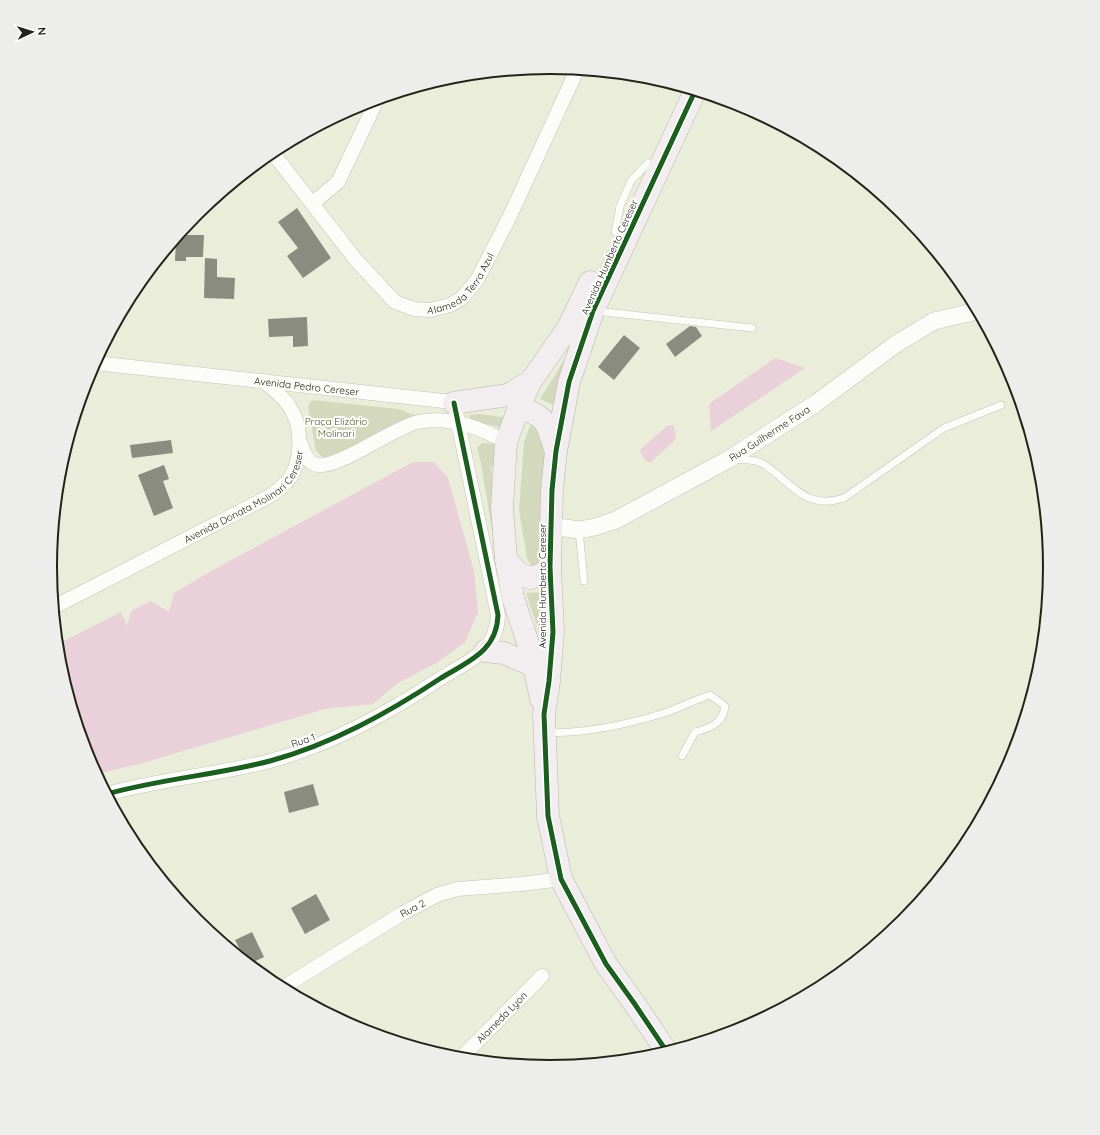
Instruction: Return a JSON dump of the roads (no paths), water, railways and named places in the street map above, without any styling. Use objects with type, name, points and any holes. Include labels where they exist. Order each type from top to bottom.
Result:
[{"type":"main road","name":"Avenida Humberto Cereser","points":[[663,1047],[606,964],[561,879],[548,816],[544,724],[534,666],[513,598],[506,559],[502,508],[506,442],[519,407],[532,381],[568,328],[648,163],[680,92]]},
{"type":"main road","name":"Avenida Humberto Cereser","points":[[544,724],[553,632],[550,568],[556,450],[569,382],[592,311],[693,96]]},
{"type":"main road","points":[[456,413],[508,395],[532,381]]},
{"type":"main road","points":[[519,407],[540,415],[544,419],[556,450]]},
{"type":"main road","points":[[506,559],[518,573],[530,578],[542,574],[550,568]]},
{"type":"main road","points":[[485,651],[504,653],[534,666]]},
{"type":"street","name":"Alameda Terra Azul","points":[[277,158],[356,260],[395,302],[414,308],[431,310],[450,305],[462,298],[477,280],[509,218],[574,76]]},
{"type":"street","points":[[313,203],[338,182],[372,108]]},
{"type":"street","name":"Rua Guilherme Fava","points":[[551,526],[579,530],[595,527],[616,520],[729,459],[815,404],[896,344],[934,321],[972,312]]},
{"type":"street","name":"Avenida Pedro Cereser","points":[[102,364],[314,386],[456,413],[519,407]]},
{"type":"street","points":[[263,381],[275,390],[290,407],[295,417],[299,441]]},
{"type":"street","points":[[290,407],[302,392],[314,386]]},
{"type":"street","points":[[456,413],[498,614],[497,629],[485,651]]},
{"type":"street","name":"Avenida Donata Molinari Cereser","points":[[299,441],[308,460],[321,466],[340,461],[404,426],[416,422],[440,420],[456,413],[506,442]]},
{"type":"street","name":"Avenida Donata Molinari Cereser","points":[[58,605],[277,492],[292,475],[296,465],[299,441]]},
{"type":"street","name":"Rua 1","points":[[112,793],[131,787],[270,761],[316,746],[394,709],[485,651]]},
{"type":"street","name":"Rua 2","points":[[288,984],[403,913],[436,895],[457,889],[522,884],[561,879]]},
{"type":"street","name":"Alameda Lyon","points":[[466,1053],[542,976]]},
{"type":"lane","points":[[592,311],[752,328]]},
{"type":"lane","points":[[729,459],[762,463],[805,498],[818,502],[832,502],[844,498],[944,428],[1001,404]]},
{"type":"lane","points":[[579,530],[584,581]]},
{"type":"lane","points":[[544,724],[581,733],[665,713],[696,699],[710,695],[725,706],[724,715],[714,727],[695,732],[682,756]]},
{"type":"park label","name":"Praça Elizário Molinari","points":[[336,426]]}]
